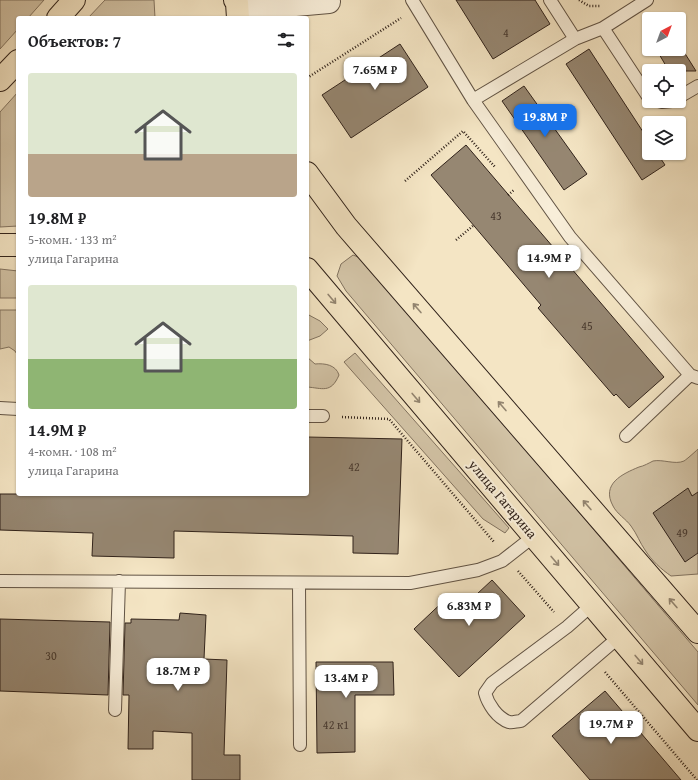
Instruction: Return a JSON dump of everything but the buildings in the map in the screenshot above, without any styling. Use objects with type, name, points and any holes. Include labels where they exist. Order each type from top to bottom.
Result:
[{"type":"main road","points":[[60,16],[74,0]]},
{"type":"main road","points":[[0,80],[16,63]]},
{"type":"main road","points":[[309,176],[346,226],[694,621]]},
{"type":"main road","points":[[0,245],[16,245]]},
{"type":"main road","name":"улица Гагарина","points":[[309,271],[698,730]]},
{"type":"street","points":[[237,6],[331,1]]},
{"type":"street","points":[[309,19],[331,1]]},
{"type":"lane","points":[[550,0],[575,39]]},
{"type":"lane","points":[[473,100],[575,39],[603,28],[647,0]]},
{"type":"lane","points":[[414,4],[473,100],[570,237],[694,376],[626,436]]},
{"type":"lane","points":[[603,28],[642,87]]},
{"type":"lane","points":[[686,93],[698,86]]},
{"type":"lane","points":[[0,408],[16,409]]},
{"type":"lane","points":[[309,416],[323,416]]},
{"type":"lane","points":[[0,581],[410,583],[478,570],[502,561],[534,536]]},
{"type":"lane","points":[[115,710],[119,581]]},
{"type":"lane","points":[[299,582],[300,745]]},
{"type":"lane","points":[[592,605],[567,627],[492,683],[485,693],[488,703],[502,718],[510,723],[521,721],[619,637]]},
{"type":"path","points":[[579,0],[588,6],[602,6],[607,3]]},
{"type":"path","points":[[309,77],[414,4]]},
{"type":"path","points":[[405,181],[463,130],[499,172]]},
{"type":"path","points":[[510,184],[515,190]]},
{"type":"path","points":[[456,240],[474,225]]},
{"type":"path","points":[[323,416],[389,419],[567,627]]},
{"type":"path","points":[[594,659],[697,780]]},
{"type":"shaded area","points":[[0,0],[44,0],[30,16],[16,16],[16,31],[0,49]]},
{"type":"shaded area","points":[[105,0],[154,0],[155,16],[90,16]]},
{"type":"shaded area","points":[[16,94],[16,226],[0,227],[0,112]]},
{"type":"shaded area","points":[[353,255],[363,259],[698,652],[698,705],[346,291],[337,276],[341,264]]},
{"type":"shaded area","points":[[0,269],[16,271],[16,298],[0,298]]},
{"type":"shaded area","points":[[0,310],[16,310],[16,353],[9,347],[0,349]]},
{"type":"shaded area","points":[[309,315],[320,321],[328,329],[320,336],[309,340]]},
{"type":"shaded area","points":[[355,353],[509,528],[505,533],[483,519],[344,362]]},
{"type":"shaded area","points":[[309,359],[315,364],[326,364],[333,367],[338,372],[339,375],[333,385],[322,389],[309,387]]},
{"type":"shaded area","points":[[698,449],[698,574],[671,576],[660,568],[651,558],[631,526],[613,506],[610,498],[611,486],[626,473],[653,461],[684,461]]}]
